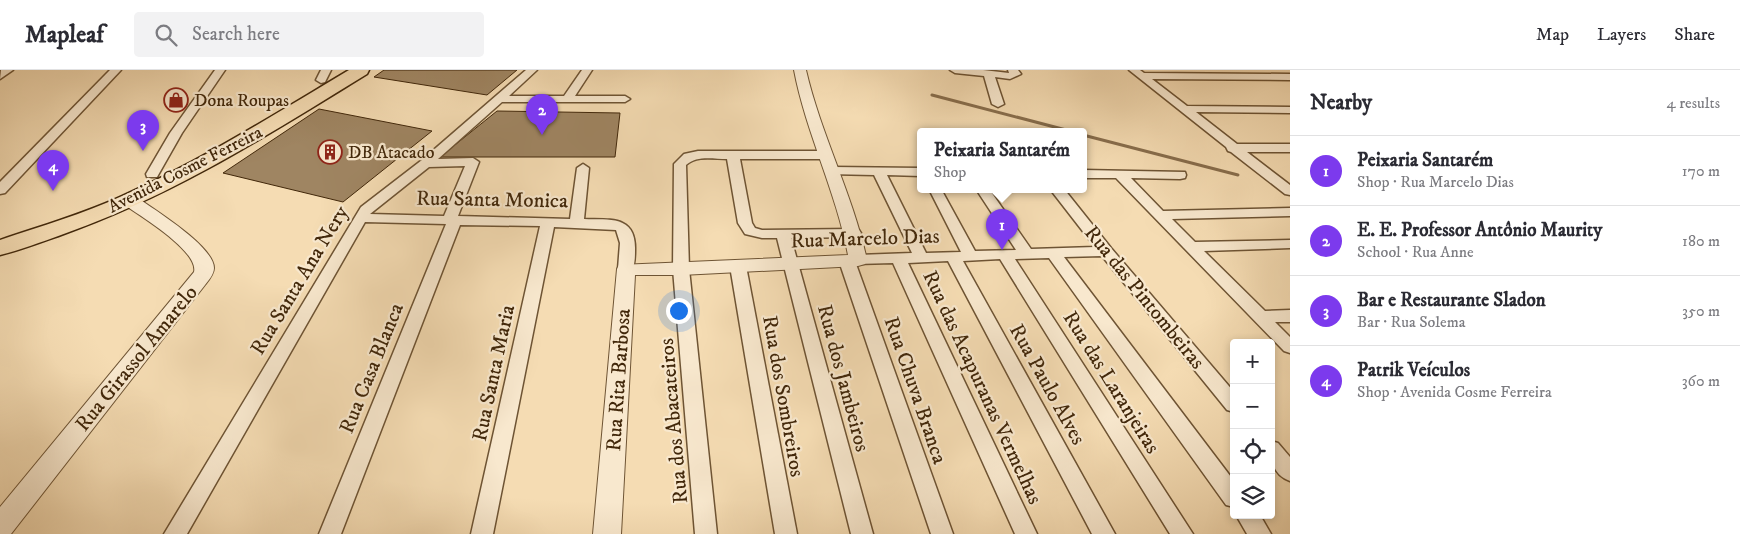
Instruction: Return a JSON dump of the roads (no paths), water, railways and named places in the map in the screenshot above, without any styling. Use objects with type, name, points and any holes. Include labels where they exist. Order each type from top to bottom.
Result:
[{"type":"main road","name":"Avenida Cosme Ferreira","points":[[0,230],[68,207],[152,174],[237,132],[324,75],[339,70]]},
{"type":"main road","name":"Avenida Cosme Ferreira","points":[[0,248],[81,220],[129,200],[205,162],[361,70]]},
{"type":"street","points":[[0,76],[8,70]]},
{"type":"street","points":[[0,190],[116,70]]},
{"type":"street","points":[[152,174],[176,132],[220,70]]},
{"type":"street","name":"Rua Santa Ana Nery","points":[[175,534],[366,210],[426,162],[532,70]]},
{"type":"street","points":[[568,98],[587,70]]},
{"type":"street","points":[[800,70],[826,156],[854,233],[852,260]]},
{"type":"street","points":[[955,70],[989,75],[1015,75],[1016,73],[1013,70]]},
{"type":"street","points":[[1138,73],[1290,77]]},
{"type":"street","points":[[1138,73],[1232,148],[1290,191]]},
{"type":"street","points":[[989,75],[998,104]]},
{"type":"street","points":[[500,99],[626,99]]},
{"type":"street","points":[[1185,109],[1290,110]]},
{"type":"street","points":[[1232,148],[1290,148]]},
{"type":"street","points":[[688,157],[733,154],[826,156]]},
{"type":"street","points":[[733,154],[745,223],[750,231],[762,234],[854,233]]},
{"type":"street","name":"Rua dos Abacateiros","points":[[688,157],[680,164],[681,269],[706,534]]},
{"type":"street","name":"Rua Casa Blanca","points":[[330,534],[473,162],[426,162]]},
{"type":"street","points":[[577,222],[583,168]]},
{"type":"street","points":[[832,171],[917,172]]},
{"type":"street","points":[[880,172],[921,257]]},
{"type":"street","points":[[1087,174],[1180,175]]},
{"type":"street","points":[[1120,175],[1290,347]]},
{"type":"street","name":"Rua Paulo Alves","points":[[937,193],[961,256],[1104,534]]},
{"type":"street","points":[[985,193],[1026,253]]},
{"type":"street","name":"Rua das Pintombeiras","points":[[1060,193],[1230,399]]},
{"type":"street","name":"Rua Girassol Amarelo","points":[[0,527],[190,291],[205,269],[204,260],[193,248],[129,200]]},
{"type":"street","points":[[1161,215],[1290,212]]},
{"type":"street","name":"Rua Santa Monica","points":[[360,218],[608,223],[622,227]]},
{"type":"street","name":"Rua Santa Maria","points":[[482,534],[548,222]]},
{"type":"street","name":"Rua Rita Barbosa","points":[[607,534],[626,269],[627,236],[622,227]]},
{"type":"street","name":"Rua dos Jambeiros","points":[[783,234],[862,534]]},
{"type":"street","points":[[1193,247],[1290,244]]},
{"type":"street","name":"Rua Marcelo Dias","points":[[626,269],[681,269],[921,257],[1106,251]]},
{"type":"street","points":[[1053,253],[1230,493]]},
{"type":"street","name":"Rua das Laranjeiras","points":[[1004,254],[1182,534]]},
{"type":"street","name":"Rua das Acapuranas Vermelhas","points":[[899,258],[1026,534]]},
{"type":"street","name":"Rua Chuva Branca","points":[[852,260],[942,534]]},
{"type":"street","name":"Rua dos Sombreiros","points":[[738,266],[786,534]]},
{"type":"street","points":[[1261,317],[1290,316]]},
{"type":"street","points":[[1275,454],[1290,472]]},
{"type":"street","points":[[1249,519],[1260,534]]},
{"type":"waterway","points":[[932,95],[1058,128]]},
{"type":"waterway","points":[[1087,136],[1238,175]]},
{"type":"place","name":"Dona Roupas","points":[[176,100]]},
{"type":"place","name":"E. E. Professor Antônio Maurity","points":[[542,135]]},
{"type":"place","name":"Bar e Restaurante Sladon","points":[[143,151]]},
{"type":"place","name":"DB Atacado","points":[[330,152]]},
{"type":"place","name":"Patrik Veículos","points":[[53,191]]},
{"type":"place","name":"Peixaria Santarém","points":[[1002,250]]}]
